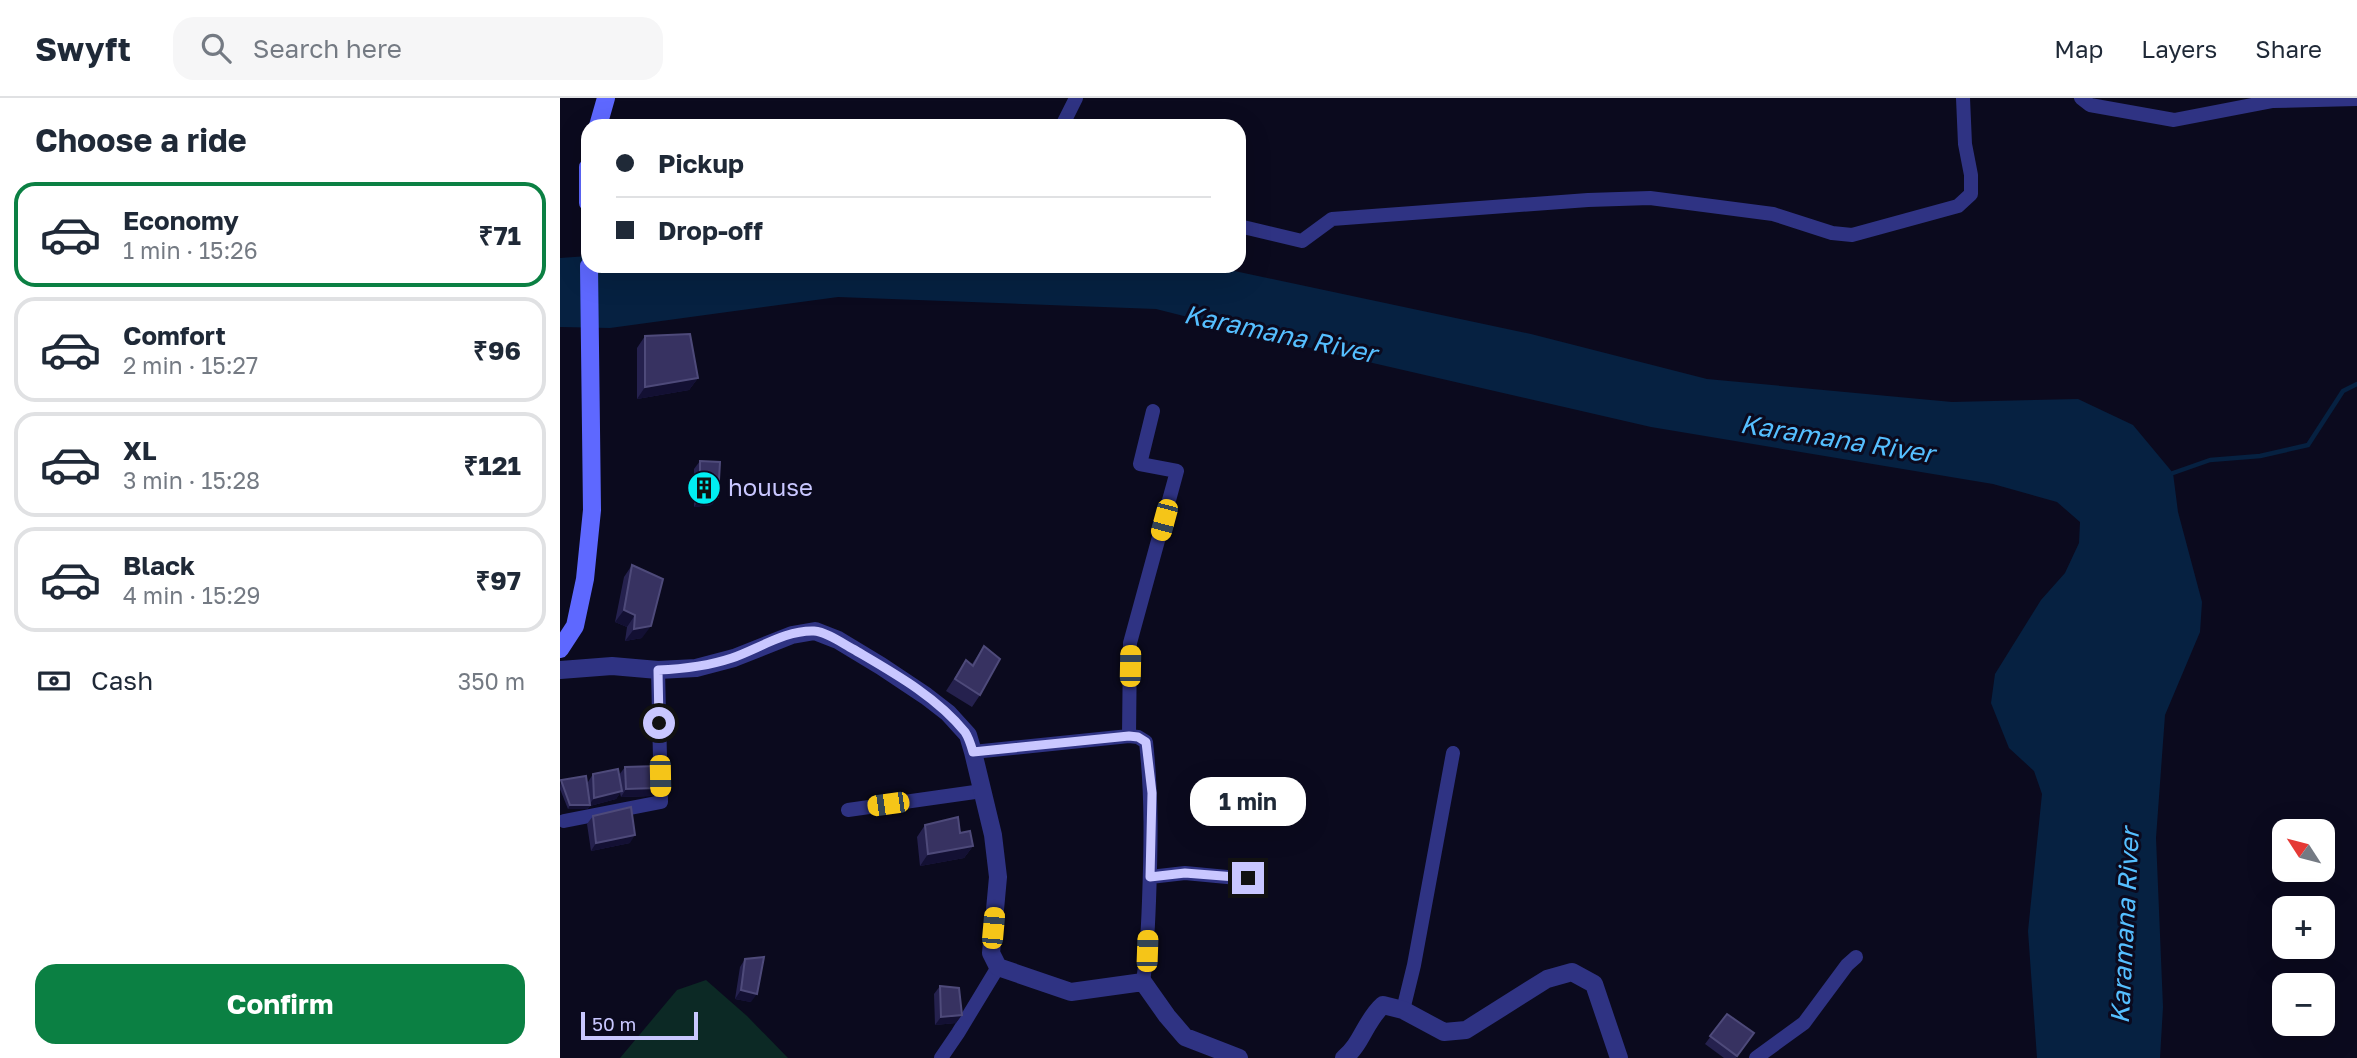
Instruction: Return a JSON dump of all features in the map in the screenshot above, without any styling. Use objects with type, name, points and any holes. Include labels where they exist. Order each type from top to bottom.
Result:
[{"type":"main road","points":[[600,119],[606,98]]},
{"type":"main road","points":[[560,649],[575,626],[592,510],[589,273]]},
{"type":"street","points":[[1066,119],[1076,98]]},
{"type":"street","points":[[1246,228],[1302,241],[1332,219],[1650,198],[1773,214],[1832,233],[1852,235],[1958,206],[1971,194],[1963,98]]},
{"type":"street","points":[[2081,98],[2090,105],[2175,120],[2273,101],[2357,99]]},
{"type":"street","points":[[1129,736],[1130,643],[1177,471],[1140,464],[1153,411]]},
{"type":"street","points":[[560,670],[612,666],[658,670],[696,668],[734,658],[792,635],[815,631],[849,646],[926,696],[948,713],[968,735],[993,835],[998,877],[992,953],[998,967],[1071,992],[1143,982]]},
{"type":"street","points":[[565,821],[661,802],[658,670]]},
{"type":"street","points":[[973,752],[1129,736],[1146,742],[1152,793],[1147,951],[1143,982],[1185,1037],[1239,1058]]},
{"type":"street","points":[[1403,1010],[1414,965],[1453,753]]},
{"type":"street","points":[[848,810],[982,791]]},
{"type":"street","points":[[1150,877],[1185,873],[1248,878]]},
{"type":"street","points":[[1756,1058],[1804,1023],[1847,965],[1856,957]]},
{"type":"street","points":[[941,1058],[998,967]]},
{"type":"street","points":[[1344,1058],[1354,1050],[1371,1016],[1383,1006],[1403,1010],[1444,1032],[1466,1030],[1547,979],[1572,972],[1594,984],[1619,1058]]},
{"type":"green space","points":[[706,980],[747,1016],[788,1058],[620,1058],[677,990]]},
{"type":"water","name":"Karamana River","points":[[581,256],[581,273],[1244,273],[1531,334],[1707,379],[1952,402],[2078,399],[2133,425],[2173,473],[2178,512],[2202,602],[2200,632],[2165,715],[2156,838],[2163,1007],[2160,1058],[2037,1058],[2028,931],[2042,794],[2034,771],[2009,748],[1991,703],[1995,674],[2041,600],[2065,573],[2079,543],[2080,522],[2057,502],[1993,484],[1651,427],[1351,358],[1156,309],[838,297],[610,328],[560,327],[560,258]]},
{"type":"building","points":[[690,334],[698,378],[645,387],[645,336]]},
{"type":"building","points":[[700,461],[720,462],[718,497],[700,499]]},
{"type":"building","points":[[632,565],[663,579],[651,626],[634,629],[635,615],[624,610]]},
{"type":"building","points":[[984,646],[1000,659],[980,695],[955,679],[966,660],[973,666]]},
{"type":"building","points":[[657,766],[657,788],[626,789],[625,767]]},
{"type":"building","points":[[618,769],[622,791],[594,798],[593,774]]},
{"type":"building","points":[[586,776],[590,805],[570,805],[561,780]]},
{"type":"building","points":[[631,807],[635,835],[596,843],[593,816]]},
{"type":"building","points":[[958,817],[960,833],[970,831],[973,846],[928,854],[925,825]]},
{"type":"building","points":[[764,957],[757,994],[741,990],[745,959]]},
{"type":"building","points":[[940,986],[959,988],[962,1015],[941,1017]]},
{"type":"building","points":[[1727,1014],[1754,1033],[1737,1056],[1710,1036]]},
{"type":"waterway","points":[[2173,473],[2210,460],[2260,456],[2308,445],[2343,391],[2357,384]]},
{"type":"place","name":"houuse","points":[[704,488]]},
{"type":"route","points":[[659,723],[658,670],[696,668],[734,658],[792,635],[815,631],[838,640],[926,696],[948,713],[968,735],[973,752],[1138,737],[1146,742],[1152,793],[1150,877],[1185,873],[1248,878]]}]
